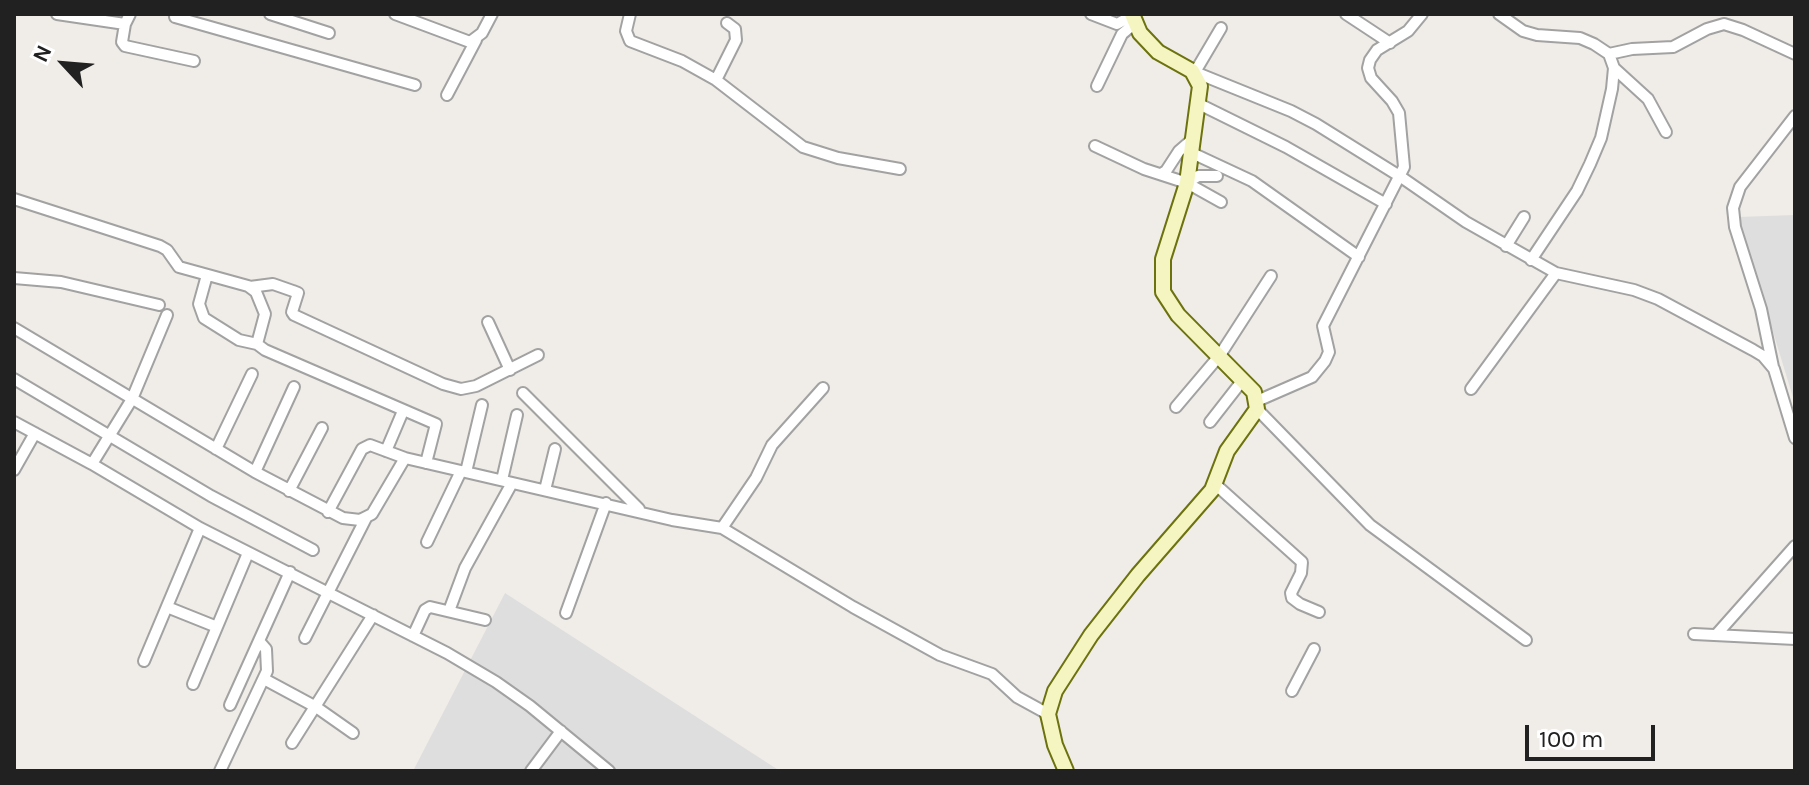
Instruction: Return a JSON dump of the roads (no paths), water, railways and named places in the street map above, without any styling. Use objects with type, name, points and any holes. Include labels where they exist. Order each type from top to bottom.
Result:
[{"type":"street","points":[[57,14],[128,19],[122,42],[125,46],[194,61]]},
{"type":"street","points":[[177,14],[175,17],[415,85]]},
{"type":"street","points":[[270,14],[329,33]]},
{"type":"street","points":[[395,14],[464,41],[476,40]]},
{"type":"street","points":[[447,95],[492,14]]},
{"type":"street","points":[[630,14],[626,31],[630,41],[682,61],[716,80],[803,147],[838,158],[900,169]]},
{"type":"street","points":[[1091,14],[1117,24],[1133,18]]},
{"type":"street","points":[[1346,14],[1390,43]]},
{"type":"street","points":[[1066,771],[1055,745],[1048,714],[1055,691],[1091,635],[1212,490],[1227,451],[1257,405],[1312,377],[1325,361],[1329,352],[1323,326],[1401,177],[1405,158],[1399,113],[1371,78],[1368,68],[1377,50],[1408,31],[1422,14]]},
{"type":"street","points":[[1499,14],[1523,31],[1580,38],[1609,54],[1632,49],[1673,47],[1707,29],[1724,24],[1795,54]]},
{"type":"street","points":[[1133,18],[1158,52],[1193,71],[1291,111],[1531,260],[1556,273],[1634,290],[1658,299],[1763,356],[1774,369]]},
{"type":"street","points":[[1097,86],[1133,18]]},
{"type":"street","points":[[716,80],[736,40],[735,29],[727,23]]},
{"type":"street","points":[[1193,71],[1221,28]]},
{"type":"street","points":[[1531,260],[1577,191],[1601,138],[1614,68],[1609,54]]},
{"type":"street","points":[[1614,68],[1648,99],[1666,132]]},
{"type":"street","points":[[1193,71],[1200,86],[1194,145],[1187,183],[1163,259],[1163,292],[1178,315],[1254,392],[1257,405],[1370,525],[1526,640]]},
{"type":"street","points":[[1199,104],[1286,147],[1386,204]]},
{"type":"street","points":[[1795,116],[1740,187],[1733,208],[1735,227],[1761,309],[1774,369],[1795,438]]},
{"type":"street","points":[[1161,174],[1179,151],[1194,145]]},
{"type":"street","points":[[1194,145],[1252,181],[1359,257]]},
{"type":"street","points":[[1095,146],[1187,183],[1221,202]]},
{"type":"street","points":[[1187,183],[1198,176],[1217,176]]},
{"type":"street","points":[[14,199],[160,246],[167,250],[179,267],[248,286],[273,284],[298,293],[292,312],[294,315],[452,387],[468,389],[538,355]]},
{"type":"street","points":[[1506,246],[1524,217]]},
{"type":"street","points":[[1471,389],[1556,273]]},
{"type":"street","points":[[207,275],[199,304],[204,318],[239,340],[257,344],[272,355],[436,424],[426,463]]},
{"type":"street","points":[[1176,407],[1220,355],[1271,276]]},
{"type":"street","points":[[14,278],[72,284],[159,305]]},
{"type":"street","points":[[248,286],[256,292],[265,314],[257,344]]},
{"type":"street","points":[[92,464],[132,399],[167,315]]},
{"type":"street","points":[[488,322],[510,370]]},
{"type":"street","points":[[14,328],[255,472],[328,512],[350,520],[372,514],[405,458]]},
{"type":"street","points":[[216,449],[252,374]]},
{"type":"street","points":[[14,379],[249,518],[313,550]]},
{"type":"street","points":[[1210,422],[1242,381]]},
{"type":"street","points":[[255,472],[294,387]]},
{"type":"street","points":[[722,528],[756,478],[772,445],[823,388]]},
{"type":"street","points":[[523,393],[641,510]]},
{"type":"street","points":[[427,542],[463,471],[482,405]]},
{"type":"street","points":[[386,451],[403,411]]},
{"type":"street","points":[[449,611],[465,568],[507,481],[517,415]]},
{"type":"street","points":[[14,422],[200,528],[373,615],[496,682],[609,771]]},
{"type":"street","points":[[289,491],[322,428]]},
{"type":"street","points":[[14,470],[35,433]]},
{"type":"street","points":[[328,512],[365,445],[426,463],[641,510],[672,520],[722,528],[927,648],[992,674],[1017,697],[1048,714]]},
{"type":"street","points":[[545,490],[555,449]]},
{"type":"street","points":[[1215,484],[1302,562],[1292,598],[1319,612]]},
{"type":"street","points":[[566,613],[606,503]]},
{"type":"street","points":[[305,638],[366,518]]},
{"type":"street","points":[[144,661],[200,528]]},
{"type":"street","points":[[1716,635],[1795,546]]},
{"type":"street","points":[[193,684],[248,553]]},
{"type":"street","points":[[230,705],[290,572]]},
{"type":"street","points":[[167,607],[217,627]]},
{"type":"street","points":[[413,636],[425,610],[430,607],[485,620]]},
{"type":"street","points":[[292,743],[373,615]]},
{"type":"street","points":[[1694,634],[1795,639]]},
{"type":"street","points":[[220,771],[264,679],[269,659],[259,641]]},
{"type":"street","points":[[1292,691],[1314,649]]},
{"type":"street","points":[[264,679],[316,707],[353,733]]},
{"type":"street","points":[[531,771],[561,731]]}]
